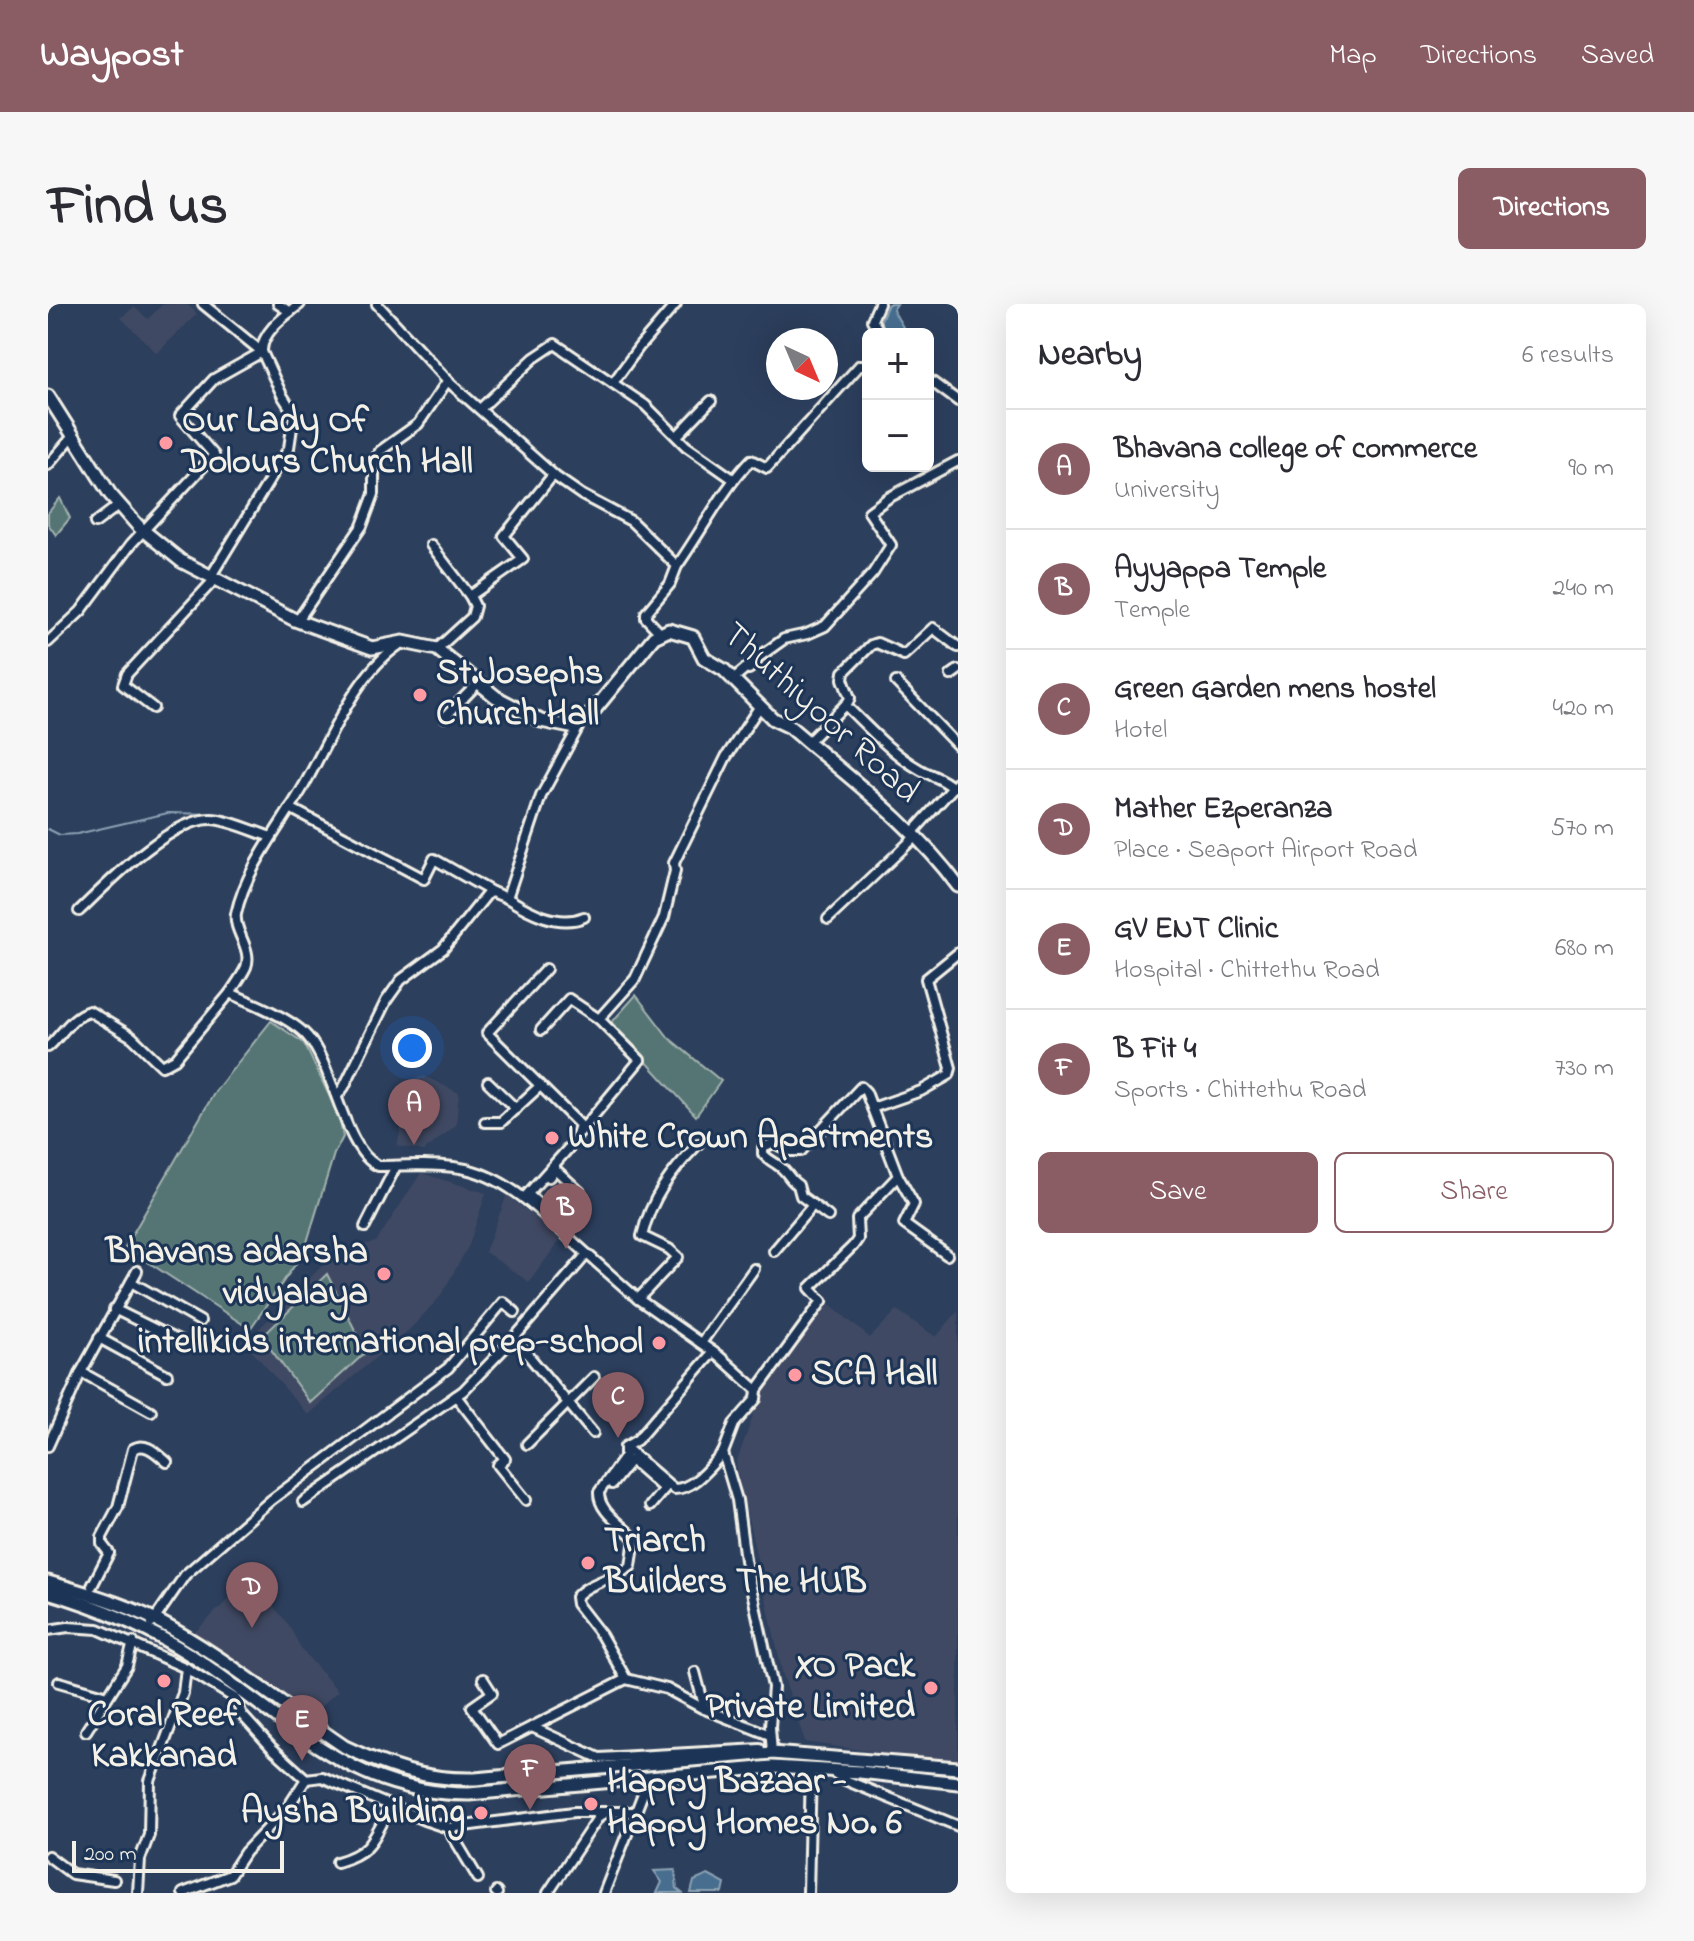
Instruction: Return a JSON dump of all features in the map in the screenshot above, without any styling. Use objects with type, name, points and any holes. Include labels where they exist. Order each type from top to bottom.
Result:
[{"type":"main road","points":[[48,396],[119,505],[142,530],[181,561],[298,620],[372,648],[403,642],[437,649],[496,697],[541,721],[571,727],[578,723]]},
{"type":"main road","name":"Thuthiyoor Road","points":[[578,723],[591,714],[654,637],[669,630],[693,637],[704,658],[724,670],[760,706],[808,742],[913,835],[936,856],[958,886]]},
{"type":"main road","points":[[48,1582],[115,1603],[151,1625],[239,1696],[338,1760],[414,1790],[469,1794],[772,1767],[958,1783]]},
{"type":"main road","points":[[48,1592],[151,1625],[195,1643],[345,1747],[393,1767],[443,1779],[772,1751],[958,1768]]},
{"type":"main road","points":[[239,1696],[250,1682]]},
{"type":"street","points":[[203,304],[262,352]]},
{"type":"street","points":[[278,304],[290,312]]},
{"type":"street","points":[[153,708],[123,685],[127,674],[213,578],[289,448],[294,414],[262,352],[262,345],[278,321],[300,304]]},
{"type":"street","points":[[377,304],[448,380],[553,475],[582,495],[631,521],[677,566]]},
{"type":"street","points":[[613,383],[676,304]]},
{"type":"street","points":[[877,328],[872,320],[879,304]]},
{"type":"street","points":[[480,409],[534,358],[555,344],[645,405],[686,446],[733,479]]},
{"type":"street","points":[[48,642],[81,611],[142,530],[214,455],[180,416],[214,379],[262,352]]},
{"type":"street","points":[[661,634],[646,618],[646,613],[670,584],[677,566],[733,479],[751,460],[767,468],[862,365]]},
{"type":"street","points":[[298,620],[362,526],[374,494],[374,461],[380,451],[418,424],[448,380]]},
{"type":"street","points":[[934,383],[958,401]]},
{"type":"street","points":[[677,436],[711,401]]},
{"type":"street","points":[[48,465],[73,436]]},
{"type":"street","points":[[733,679],[784,639],[825,626],[873,573],[891,545],[869,512],[888,498],[958,461]]},
{"type":"street","points":[[470,596],[523,559],[504,536],[553,475]]},
{"type":"street","points":[[95,523],[119,505]]},
{"type":"street","points":[[431,545],[475,606],[472,617],[437,649]]},
{"type":"street","points":[[808,742],[850,698],[843,679],[844,672],[871,645],[877,643],[904,655],[933,628],[958,647]]},
{"type":"street","points":[[48,1047],[70,1023],[89,1011],[132,1037],[162,1066],[175,1059],[230,993],[247,965],[247,955],[235,918],[243,894],[274,833],[307,780],[331,730],[373,668],[403,642]]},
{"type":"street","points":[[445,717],[479,682]]},
{"type":"street","points":[[896,682],[958,746]]},
{"type":"street","points":[[828,919],[913,835],[956,785],[920,769],[901,756],[845,705]]},
{"type":"street","points":[[599,1019],[635,979],[664,917],[675,871],[674,863],[726,757],[760,706]]},
{"type":"street","points":[[507,898],[541,796],[578,723]]},
{"type":"street","points":[[290,808],[424,879],[434,859],[530,912],[544,917],[577,920],[584,917]]},
{"type":"street","points":[[79,911],[145,849],[194,822],[217,820],[274,833]]},
{"type":"street","points":[[337,1096],[386,1001],[401,980],[443,949],[492,892]]},
{"type":"street","points":[[872,1108],[921,1091],[949,1075],[951,1068],[926,979],[958,953]]},
{"type":"street","points":[[546,969],[487,1033],[580,1125],[580,1132]]},
{"type":"street","points":[[230,993],[306,1034],[317,1051],[359,1150],[369,1161],[378,1166],[459,1168],[485,1175],[556,1220],[580,1192],[555,1169],[527,1199]]},
{"type":"street","points":[[527,1199],[640,1060],[599,1019],[569,999],[541,1030]]},
{"type":"street","points":[[488,1082],[516,1109]]},
{"type":"street","points":[[485,1122],[501,1122],[540,1086]]},
{"type":"street","points":[[828,1216],[801,1196],[798,1185],[789,1181],[784,1169],[768,1160],[763,1148],[774,1143],[790,1151],[801,1151],[861,1087],[866,1092],[898,1176],[914,1204],[904,1224],[947,1255]]},
{"type":"street","points":[[638,1299],[678,1257],[642,1236],[648,1213],[668,1176],[698,1144]]},
{"type":"street","points":[[365,1227],[396,1166]]},
{"type":"street","points":[[612,1484],[631,1460],[666,1487],[682,1489],[694,1482],[723,1453],[734,1424],[756,1399],[757,1390],[822,1301],[810,1288],[853,1246],[858,1239],[857,1219],[898,1176]]},
{"type":"street","points":[[527,1199],[638,1299],[713,1352],[757,1390]]},
{"type":"street","points":[[774,1251],[813,1205]]},
{"type":"street","points":[[303,1502],[456,1396],[514,1338],[587,1254]]},
{"type":"street","points":[[701,1343],[754,1269]]},
{"type":"street","points":[[48,1446],[81,1372],[137,1271]]},
{"type":"street","points":[[131,1282],[200,1321]]},
{"type":"street","points":[[151,1625],[196,1564],[271,1500],[448,1368],[503,1302],[515,1312]]},
{"type":"street","points":[[114,1309],[181,1342]]},
{"type":"street","points":[[99,1338],[167,1375]]},
{"type":"street","points":[[514,1338],[593,1433]]},
{"type":"street","points":[[625,1447],[637,1440],[713,1352]]},
{"type":"street","points":[[81,1372],[151,1411]]},
{"type":"street","points":[[527,1444],[594,1377]]},
{"type":"street","points":[[456,1396],[505,1459],[498,1465],[526,1500]]},
{"type":"street","points":[[92,1586],[109,1553],[102,1537],[118,1507],[133,1449],[141,1445],[147,1447],[167,1462]]},
{"type":"street","points":[[625,1447],[666,1487]]},
{"type":"street","points":[[625,1447],[625,1456],[598,1497],[614,1520],[635,1539],[631,1566],[618,1577],[593,1585],[576,1597],[577,1604],[601,1635],[626,1679]]},
{"type":"street","points":[[532,1727],[599,1758],[684,1751],[772,1751],[773,1687],[745,1560],[737,1500],[723,1453]]},
{"type":"street","points":[[650,1506],[666,1487]]},
{"type":"street","points":[[48,1630],[68,1627],[98,1629],[186,1668],[239,1696],[242,1715],[306,1779],[322,1777],[448,1828],[574,1812],[636,1812]]},
{"type":"street","points":[[86,1731],[127,1666],[133,1642]]},
{"type":"street","points":[[138,1893],[140,1859],[149,1835],[150,1781],[183,1693],[186,1668]]},
{"type":"street","points":[[695,1672],[705,1709]]},
{"type":"street","points":[[483,1679],[492,1693],[472,1707],[497,1744],[626,1679],[667,1689],[705,1709],[770,1735]]},
{"type":"street","points":[[59,1682],[108,1696]]},
{"type":"street","points":[[808,1893],[811,1769]]},
{"type":"street","points":[[830,1770],[845,1780],[958,1826]]},
{"type":"street","points":[[604,1893],[649,1778]]},
{"type":"street","points":[[183,1893],[230,1875],[245,1852],[295,1798],[306,1779]]},
{"type":"street","points":[[337,1862],[360,1856],[391,1806]]},
{"type":"street","points":[[548,1893],[599,1816],[605,1812]]},
{"type":"street","points":[[448,1828],[478,1878]]},
{"type":"street","points":[[48,1856],[72,1874],[114,1880]]},
{"type":"shaded area","points":[[163,304],[187,304],[197,314],[157,353],[121,318],[134,307],[148,319]]},
{"type":"shaded area","points":[[888,304],[897,304],[893,310],[904,328],[885,328],[880,322]]},
{"type":"shaded area","points":[[424,1076],[459,1093],[456,1125],[424,1151],[397,1146],[412,1079]]},
{"type":"shaded area","name":"Bhavans adarsha vidyalaya","points":[[421,1173],[486,1193],[469,1245],[440,1297],[412,1327],[308,1415],[245,1343],[338,1250],[376,1242]]},
{"type":"shaded area","points":[[507,1195],[561,1239],[529,1282],[485,1252]]},
{"type":"shaded area","points":[[830,1304],[870,1338],[897,1310],[936,1337],[958,1311],[958,1764],[805,1742],[783,1675],[736,1464],[761,1393],[786,1354]]},
{"type":"shaded area","points":[[250,1578],[288,1624],[302,1650],[338,1691],[310,1716],[192,1635]]},
{"type":"shaded area","points":[[675,1870],[677,1889],[682,1893],[657,1893],[662,1882],[654,1871]]},
{"type":"shaded area","points":[[708,1875],[725,1884],[723,1893],[691,1893],[694,1881]]},
{"type":"green space","points":[[60,498],[70,518],[56,535],[48,524],[48,513]]},
{"type":"green space","points":[[636,995],[669,1038],[721,1081],[696,1116],[611,1023]]},
{"type":"green space","points":[[271,1021],[304,1043],[339,1116],[343,1137],[334,1154],[304,1252],[250,1329],[125,1247],[216,1090]]},
{"type":"green space","points":[[327,1274],[366,1352],[310,1403],[262,1337]]},
{"type":"waterway","points":[[48,829],[60,835],[77,834],[168,813],[217,814],[236,820]]},
{"type":"waterway","points":[[250,825],[270,832]]},
{"type":"place","name":"Our Lady Of Dolours Church Hall","points":[[166,443]]},
{"type":"place","name":"St.Josephs Church Hall","points":[[420,695]]},
{"type":"place","name":"White Crown Apartments","points":[[552,1138]]},
{"type":"place","name":"Bhavana college of commerce","points":[[414,1145]]},
{"type":"place","name":"Ayyappa Temple","points":[[566,1249]]},
{"type":"place","name":"Bhavans adarsha vidyalaya","points":[[384,1274]]},
{"type":"place","name":"intellikids international prep-school","points":[[659,1343]]},
{"type":"place","name":"SCA Hall","points":[[795,1375]]},
{"type":"place","name":"Green Garden mens hostel","points":[[618,1438]]},
{"type":"place","name":"Triarch Builders The HUB","points":[[588,1563]]},
{"type":"place","name":"Mather Ezperanza","points":[[252,1628]]},
{"type":"place","name":"Coral Reef Kakkanad","points":[[164,1681]]},
{"type":"place","name":"XO Pack Private Limited","points":[[931,1688]]},
{"type":"place","name":"GV ENT Clinic","points":[[302,1761]]},
{"type":"place","name":"Happy Bazaar - Happy Homes No. 6","points":[[591,1804]]},
{"type":"place","name":"B Fit 4","points":[[530,1810]]},
{"type":"place","name":"Aysha Building","points":[[481,1813]]}]
